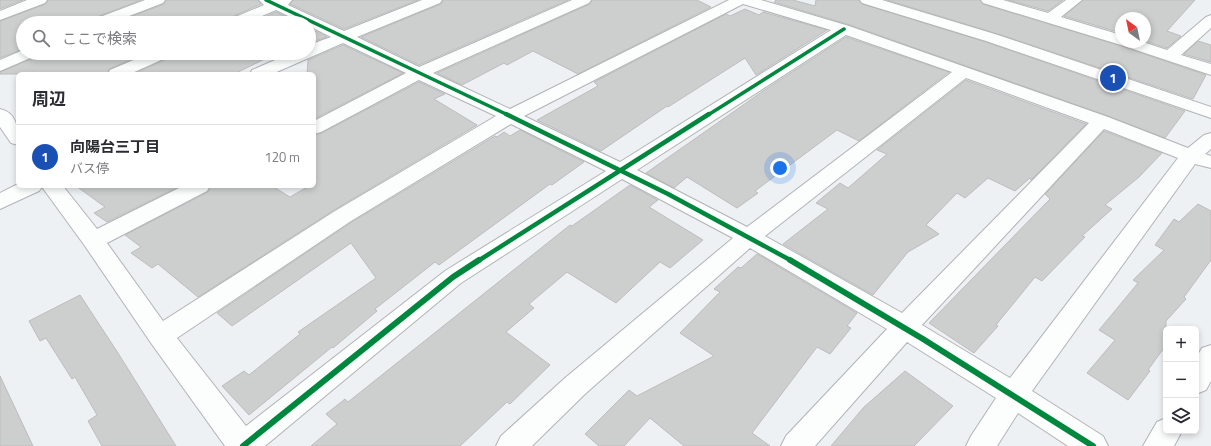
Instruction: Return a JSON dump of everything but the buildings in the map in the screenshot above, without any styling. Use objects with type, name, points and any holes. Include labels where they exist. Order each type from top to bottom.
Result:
[{"type":"street","points":[[0,16],[40,0]]},
{"type":"street","points":[[116,16],[158,0]]},
{"type":"street","points":[[316,48],[435,0]]},
{"type":"street","points":[[316,127],[419,73],[584,0]]},
{"type":"street","points":[[160,336],[343,216],[510,116],[740,0]]},
{"type":"street","points":[[745,0],[844,29],[964,70],[1201,159]]},
{"type":"street","points":[[867,0],[1015,45],[1211,112]]},
{"type":"street","points":[[988,0],[1115,38]]},
{"type":"street","points":[[1051,18],[1075,0]]},
{"type":"street","points":[[248,16],[277,2],[303,16]]},
{"type":"street","points":[[1170,56],[1211,20]]},
{"type":"street","points":[[316,23],[342,37],[621,170],[749,237],[905,327],[1014,394],[1093,446]]},
{"type":"street","points":[[54,188],[93,240],[160,336],[243,446],[453,278],[844,29]]},
{"type":"street","points":[[1145,48],[1211,70]]},
{"type":"street","points":[[0,66],[16,59]]},
{"type":"street","points":[[121,72],[148,60]]},
{"type":"street","points":[[262,72],[289,60]]},
{"type":"street","points":[[511,446],[575,386],[749,237],[964,70]]},
{"type":"street","points":[[8,117],[16,135]]},
{"type":"street","points":[[796,446],[905,327],[1101,121]]},
{"type":"street","points":[[982,446],[1014,394],[1201,159],[1211,139]]},
{"type":"street","points":[[0,202],[28,188]]},
{"type":"street","points":[[93,240],[196,188]]},
{"type":"street","points":[[1199,377],[1211,356]]},
{"type":"street","points":[[1158,446],[1165,434]]},
{"type":"cycle path","points":[[266,0],[300,16]]},
{"type":"cycle path","points":[[316,24],[586,153],[668,194],[794,262],[966,365],[1093,446]]},
{"type":"cycle path","points":[[243,446],[453,277],[844,29]]},
{"type":"place","name":"向陽台三丁目","points":[[1113,78]]}]
